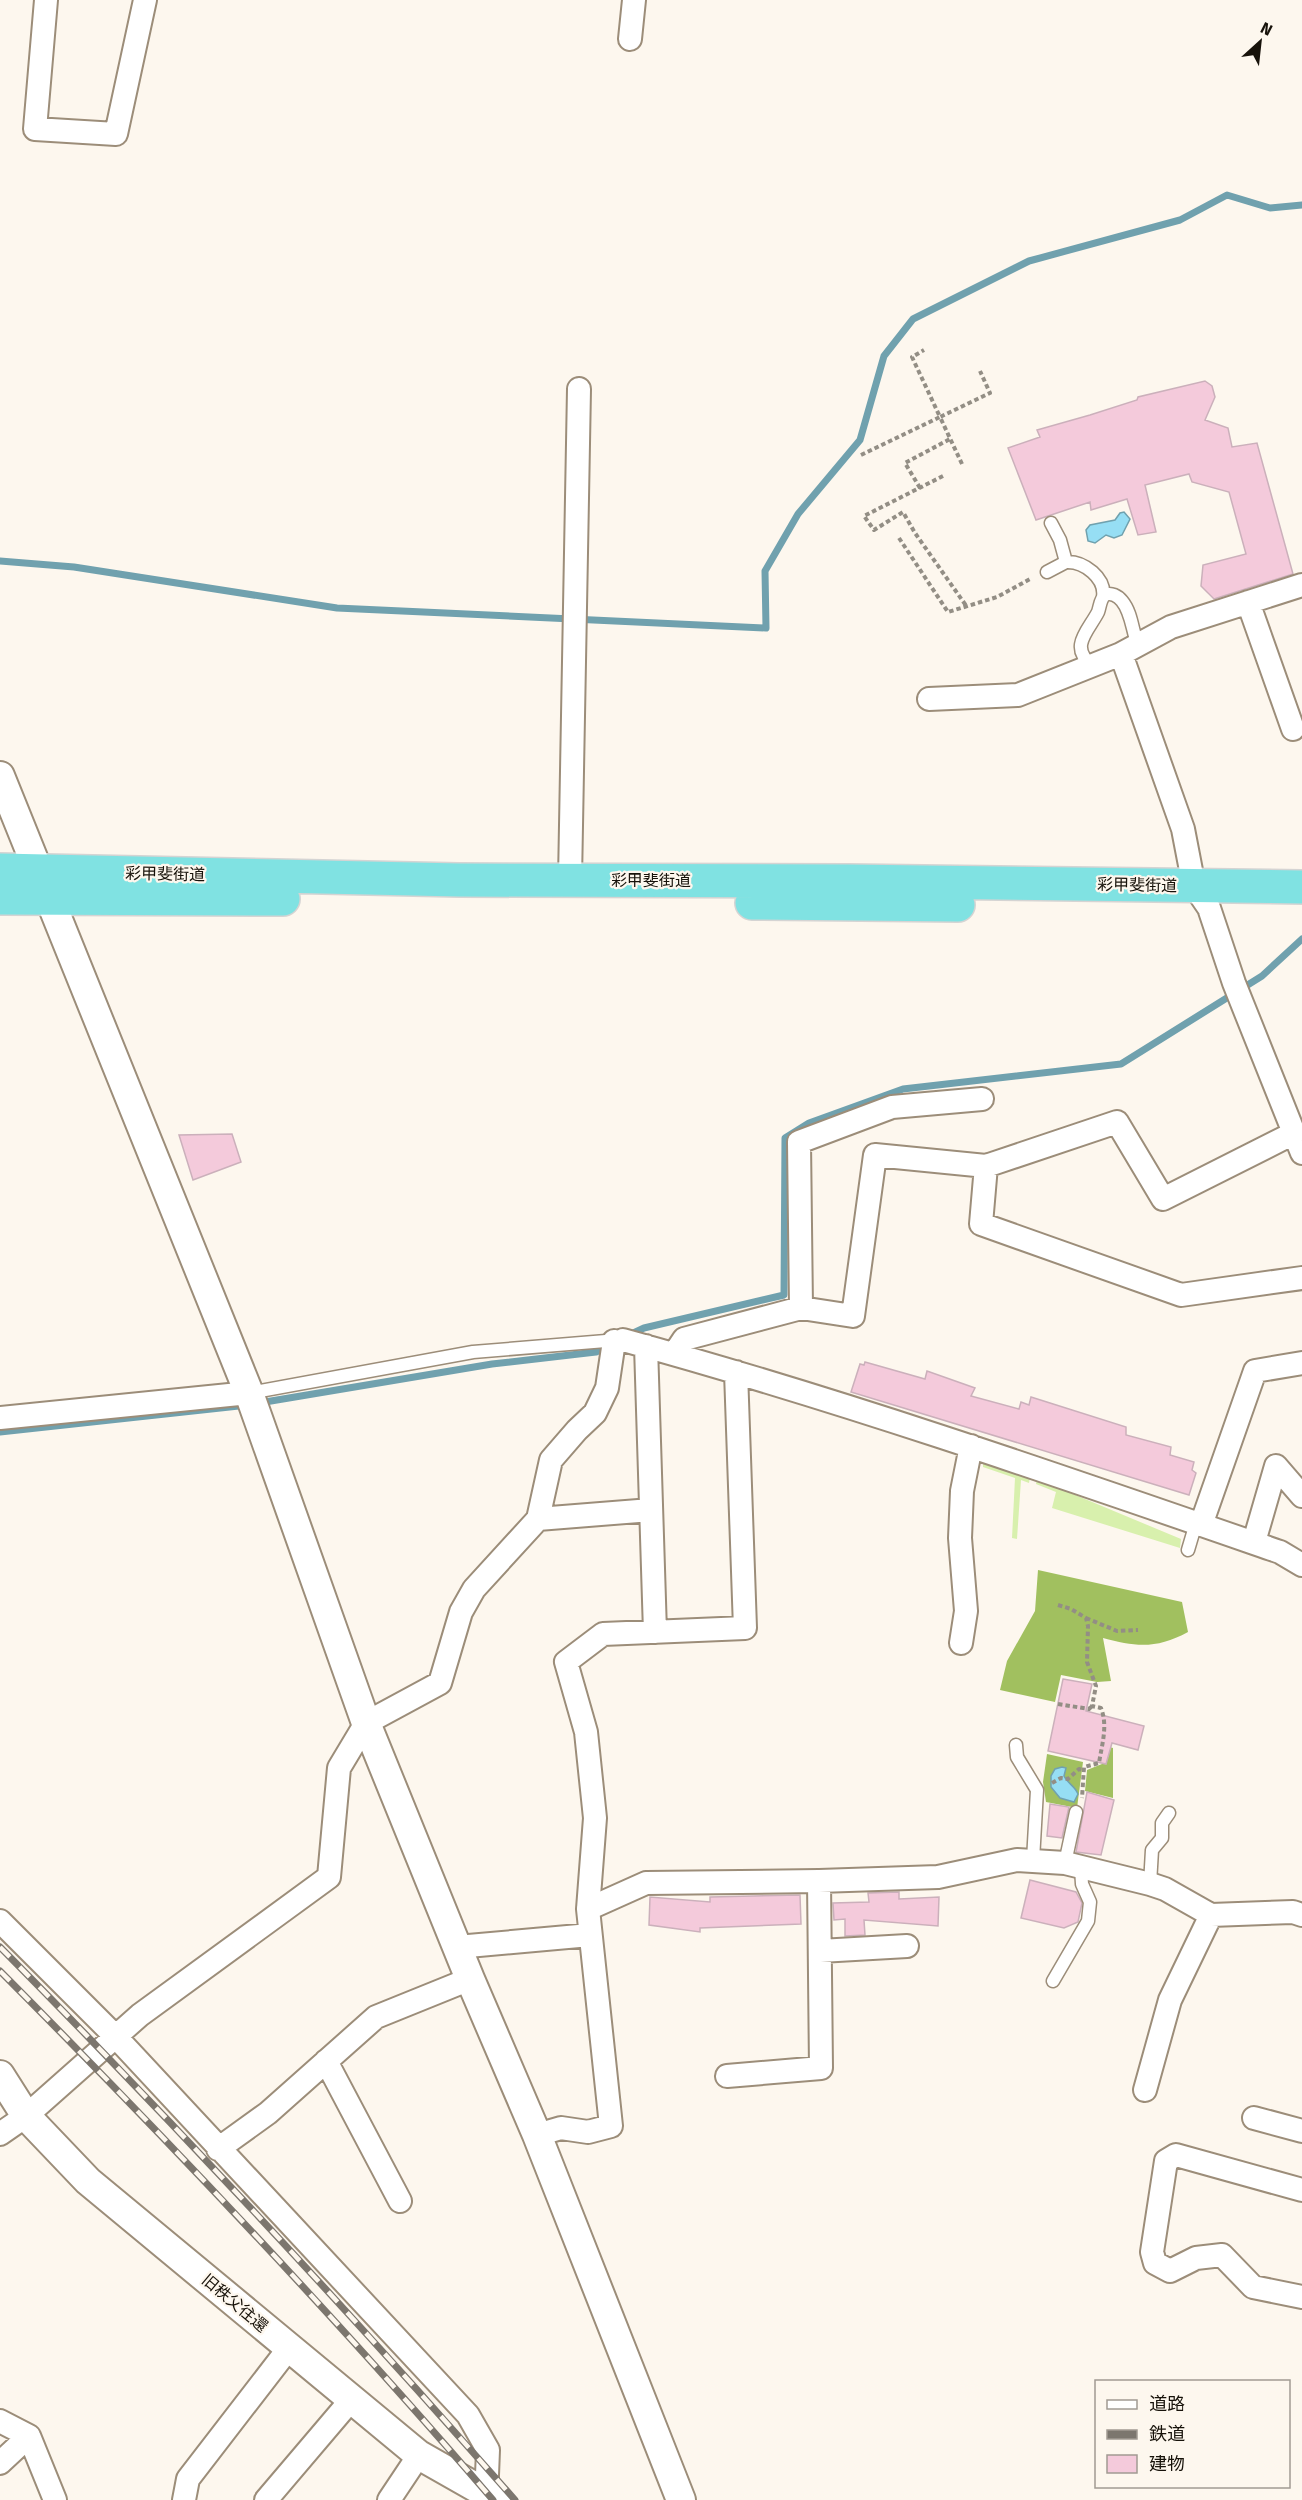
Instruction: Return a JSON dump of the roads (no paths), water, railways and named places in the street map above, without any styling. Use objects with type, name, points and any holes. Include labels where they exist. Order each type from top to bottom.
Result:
[{"type":"highway","name":"彩甲斐街道","points":[[0,870],[45,884],[1202,897],[1302,888]]},
{"type":"highway","name":"彩甲斐街道","points":[[0,898],[45,884],[459,880],[849,881],[1202,897],[1302,909]]},
{"type":"street","points":[[46,0],[35,129],[116,134],[145,0]]},
{"type":"street","points":[[630,39],[634,0]]},
{"type":"street","points":[[570,880],[579,389]]},
{"type":"street","points":[[929,699],[1018,695],[1092,666],[1171,627],[1302,585]]},
{"type":"street","points":[[1248,602],[1293,729]]},
{"type":"street","points":[[674,1354],[684,1339],[801,1308],[853,1316],[875,1155],[986,1166],[1118,1122],[1163,1199],[1298,1143],[1202,897],[1129,649]]},
{"type":"street","points":[[0,776],[249,1393],[366,1723],[470,1979],[537,2135],[681,2500]]},
{"type":"street","points":[[801,1308],[799,1142],[892,1107],[982,1099]]},
{"type":"street","points":[[986,1166],[981,1224],[1181,1295],[1302,1278]]},
{"type":"street","points":[[0,2134],[26,2116],[140,2015],[329,1877],[339,1768],[366,1723],[440,1683],[461,1612],[474,1589],[538,1519],[552,1460],[577,1430],[595,1413],[607,1389],[619,1340],[736,1372],[970,1446],[1254,1542],[1280,1552],[1302,1565]]},
{"type":"street","points":[[646,1346],[655,1632]]},
{"type":"street","points":[[1199,1524],[1255,1371],[1302,1364]]},
{"type":"street","points":[[537,2135],[561,2128],[588,2132],[611,2126],[588,1909],[595,1818],[586,1732],[566,1662],[603,1634],[744,1628],[736,1372]]},
{"type":"street","points":[[0,1418],[249,1393]]},
{"type":"street","points":[[961,1643],[966,1611],[960,1538],[970,1446]]},
{"type":"street","points":[[1254,1542],[1276,1466],[1302,1496]]},
{"type":"street","points":[[538,1519],[651,1510]]},
{"type":"street","points":[[588,1909],[646,1882],[819,1881],[938,1877],[1017,1860],[1033,1860],[1073,1865],[1150,1884],[1165,1889],[1210,1915],[1293,1912],[1302,1915]]},
{"type":"street","points":[[727,2076],[821,2068],[819,1881]]},
{"type":"street","points":[[1145,2090],[1170,2000],[1210,1915]]},
{"type":"street","points":[[0,1920],[116,2037],[468,2415],[488,2450],[490,2498]]},
{"type":"street","points":[[457,1947],[590,1935]]},
{"type":"street","points":[[820,1951],[907,1946]]},
{"type":"street","points":[[218,2149],[268,2113],[376,2017],[470,1979]]},
{"type":"street","points":[[326,2061],[400,2201]]},
{"type":"street","name":"旧秩父往還","points":[[0,2075],[26,2116],[88,2181],[419,2455],[490,2498]]},
{"type":"street","points":[[1254,2118],[1302,2131]]},
{"type":"street","points":[[1302,2190],[1176,2155],[1166,2161],[1152,2252],[1155,2264],[1170,2271],[1196,2258],[1222,2255],[1253,2287],[1302,2297]]},
{"type":"street","points":[[184,2500],[188,2479],[289,2348]]},
{"type":"street","points":[[266,2500],[351,2400]]},
{"type":"street","points":[[0,2421],[29,2436],[55,2500]]},
{"type":"street","points":[[0,2463],[29,2436]]},
{"type":"street","points":[[389,2500],[419,2455]]},
{"type":"lane","points":[[1051,523],[1060,540],[1066,562]]},
{"type":"lane","points":[[1047,572],[1066,562],[1071,562],[1094,573],[1102,584],[1103,597],[1082,642],[1084,657],[1092,666]]},
{"type":"lane","points":[[1103,597],[1111,594],[1122,600],[1126,608],[1129,649]]},
{"type":"lane","points":[[249,1393],[473,1352],[619,1340]]},
{"type":"lane","points":[[1188,1550],[1199,1524]]},
{"type":"lane","points":[[1017,1745],[1017,1756],[1037,1790],[1033,1860]]},
{"type":"lane","points":[[1053,1981],[1088,1921],[1090,1902],[1073,1865],[1076,1807]]},
{"type":"lane","points":[[1150,1884],[1152,1850],[1162,1838],[1162,1822],[1169,1813]]},
{"type":"water","points":[[1124,512],[1130,519],[1122,535],[1114,538],[1106,535],[1095,543],[1088,541],[1086,530],[1090,525],[1115,520],[1120,513]]},
{"type":"water","points":[[1066,1768],[1064,1776],[1078,1794],[1074,1802],[1060,1798],[1051,1787],[1051,1776],[1055,1769]]},
{"type":"waterway","points":[[0,561],[74,567],[337,608],[766,628],[765,571],[798,514],[860,440],[884,356],[913,319],[1029,261],[1180,220],[1227,195],[1270,208],[1302,205]]},
{"type":"waterway","points":[[629,1335],[644,1328],[784,1295],[785,1138],[809,1123],[903,1089],[1121,1064],[1262,976],[1302,939]]},
{"type":"waterway","points":[[259,1403],[492,1364],[596,1352],[608,1346]]},
{"type":"waterway","points":[[0,1432],[248,1405]]},
{"type":"railway","points":[[0,1947],[262,2220],[515,2500]]},
{"type":"railway","points":[[0,1971],[127,2100],[313,2297],[493,2500]]}]
